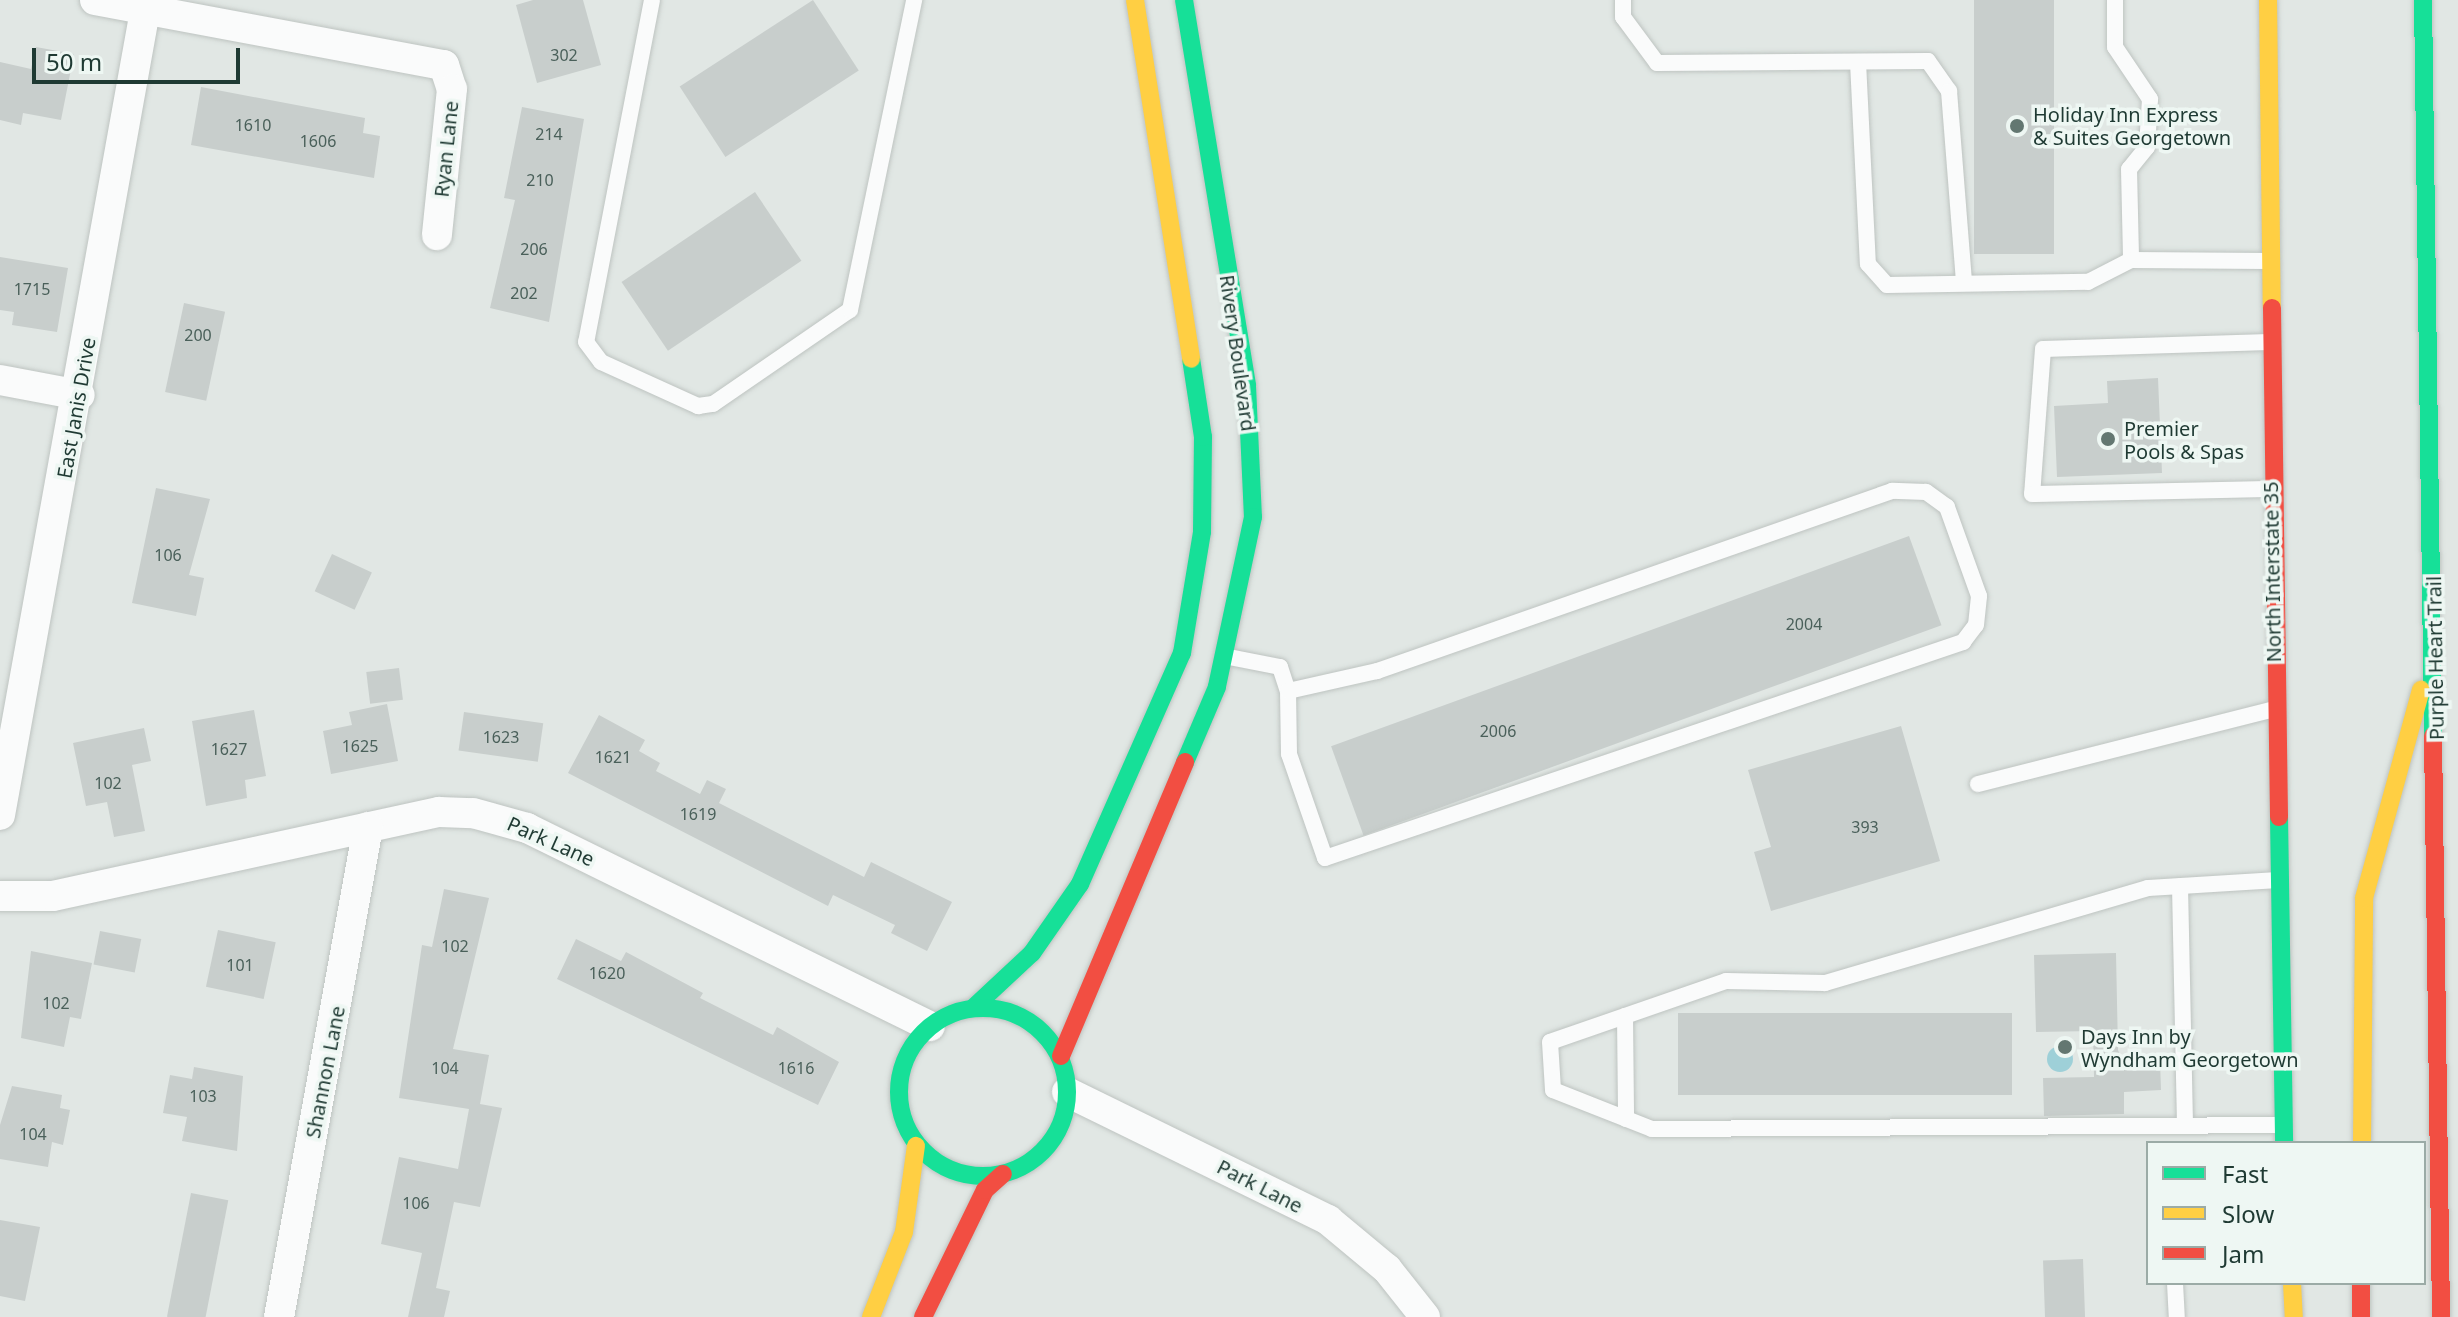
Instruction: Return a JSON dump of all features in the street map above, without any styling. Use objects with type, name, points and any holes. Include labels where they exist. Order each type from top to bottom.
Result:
[{"type":"main road","name":"Rivery Boulevard","points":[[1061,1056],[1229,657],[1253,517],[1247,386],[1184,0]]},
{"type":"main road","name":"North Interstate 35","points":[[2268,0],[2267,261],[2283,1134]]},
{"type":"main road","name":"Purple Heart Trail","points":[[2423,0],[2435,638],[2441,1317]]},
{"type":"main road","points":[[871,1317],[904,1232],[916,1146],[899,1087],[910,1051],[930,1026],[973,1008],[1032,953],[1080,884],[1182,653],[1202,532],[1203,437],[1135,5]]},
{"type":"main road","points":[[2362,1141],[2364,898],[2435,638]]},
{"type":"main road","points":[[923,1317],[985,1190],[1003,1174],[1043,1151],[1057,1132],[1067,1092],[1061,1056],[1032,1022],[973,1008]]},
{"type":"main road","points":[[916,1146],[951,1170],[1003,1174]]},
{"type":"main road","points":[[2292,1285],[2294,1317]]},
{"type":"main road","points":[[2361,1285],[2361,1317]]},
{"type":"street","points":[[95,0],[146,4]]},
{"type":"street","points":[[1135,5],[1184,0]]},
{"type":"street","name":"Ryan Lane","points":[[146,4],[444,65],[452,89],[437,235]]},
{"type":"street","name":"East Janis Drive","points":[[0,815],[80,395],[146,4]]},
{"type":"street","points":[[1184,326],[1234,316]]},
{"type":"street","points":[[0,380],[80,395]]},
{"type":"street","points":[[1182,653],[1229,657]]},
{"type":"street","name":"Park Lane","points":[[0,896],[53,896],[439,812],[527,828],[930,1026]]},
{"type":"street","name":"Shannon Lane","points":[[279,1317],[368,827]]},
{"type":"street","name":"Park Lane","points":[[1067,1092],[1328,1220],[1387,1269],[1425,1317]]},
{"type":"lane","points":[[652,0],[586,342],[601,362],[698,406],[713,404],[850,310],[914,0]]},
{"type":"lane","points":[[1623,0],[1623,17],[1657,63],[1928,61],[1949,91],[1964,280]]},
{"type":"lane","points":[[2115,0],[2115,47],[2150,99],[2147,147],[2129,169],[2131,260]]},
{"type":"lane","points":[[1858,62],[1868,264],[1887,285],[1964,280],[2088,282],[2131,260],[2267,261]]},
{"type":"lane","points":[[2269,342],[2043,349],[2032,494],[2271,489]]},
{"type":"lane","points":[[1229,657],[1280,667],[1288,691],[1289,754],[1325,858],[1963,642],[1976,625],[1979,596],[1947,507],[1926,492],[1892,491],[1377,671],[1288,691]]},
{"type":"lane","points":[[1978,784],[2275,709]]},
{"type":"lane","points":[[2278,880],[2148,888],[1825,983],[1726,981],[1550,1042],[1553,1090],[1652,1129],[2045,1131],[2185,1124],[2283,1134]]},
{"type":"lane","points":[[2180,886],[2185,1124]]},
{"type":"lane","points":[[1625,1016],[1626,1119]]},
{"type":"lane","points":[[2175,1285],[2177,1317]]},
{"type":"water","points":[[2060,1046],[2070,1049],[2073,1059],[2070,1069],[2060,1072],[2050,1069],[2047,1059],[2050,1049]]},
{"type":"building","points":[[533,0],[583,0],[601,65],[537,83],[516,5]]},
{"type":"building","points":[[813,0],[859,70],[725,157],[680,87]]},
{"type":"building","name":"Holiday Inn Express & Suites Georgetown","points":[[1974,0],[2054,0],[2054,254],[1974,254]]},
{"type":"building","points":[[36,47],[74,54],[61,120],[23,113],[21,125],[0,120],[0,62],[31,69]]},
{"type":"building","points":[[201,87],[365,118],[363,133],[380,136],[374,178],[191,145]]},
{"type":"building","points":[[522,107],[584,119],[549,322],[490,308],[515,200],[504,198]]},
{"type":"building","points":[[755,192],[801,261],[668,351],[622,282]]},
{"type":"building","points":[[0,257],[68,268],[57,332],[12,325],[14,312],[0,310]]},
{"type":"building","points":[[184,303],[225,312],[206,401],[165,392]]},
{"type":"building","name":"Premier Pools & Spas","points":[[2158,378],[2162,473],[2057,477],[2054,406],[2108,403],[2107,381]]},
{"type":"building","points":[[156,488],[210,499],[189,575],[204,578],[196,616],[132,603]]},
{"type":"building","points":[[1909,536],[1941,625],[1364,836],[1331,746]]},
{"type":"building","points":[[332,554],[372,573],[355,610],[315,591]]},
{"type":"building","points":[[399,668],[403,700],[370,704],[366,672]]},
{"type":"building","points":[[387,704],[398,761],[331,774],[323,731],[352,725],[349,712]]},
{"type":"building","points":[[254,710],[266,776],[245,780],[247,798],[206,806],[192,721]]},
{"type":"building","points":[[464,712],[543,723],[538,762],[459,751]]},
{"type":"building","points":[[599,715],[645,740],[639,751],[660,763],[656,771],[700,794],[707,780],[726,789],[719,803],[864,877],[871,862],[952,902],[927,951],[891,933],[895,925],[833,895],[828,906],[568,773]]},
{"type":"building","points":[[1901,726],[1940,861],[1771,911],[1754,852],[1771,847],[1748,770]]},
{"type":"building","points":[[144,728],[151,761],[132,765],[145,831],[114,837],[107,802],[86,806],[73,743]]},
{"type":"building","points":[[444,889],[489,898],[453,1049],[489,1055],[480,1104],[502,1108],[480,1207],[454,1202],[436,1288],[450,1291],[444,1317],[408,1317],[422,1253],[381,1244],[399,1157],[458,1169],[469,1109],[399,1098],[422,945],[432,947]]},
{"type":"building","points":[[218,930],[276,942],[264,999],[206,987]]},
{"type":"building","points":[[100,931],[141,939],[135,972],[94,964]]},
{"type":"building","points":[[576,939],[621,961],[626,952],[703,993],[700,998],[773,1035],[777,1027],[839,1062],[818,1105],[557,979]]},
{"type":"building","points":[[31,951],[92,963],[81,1019],[70,1017],[64,1047],[21,1038]]},
{"type":"building","points":[[2116,953],[2118,1050],[2123,1062],[2160,1061],[2161,1090],[2124,1092],[2124,1114],[2044,1116],[2043,1078],[2094,1077],[2093,1031],[2036,1032],[2034,955]]},
{"type":"building","points":[[1678,1013],[2012,1013],[2012,1095],[1678,1095]]},
{"type":"building","points":[[194,1067],[243,1076],[237,1151],[182,1141],[187,1117],[163,1113],[170,1075],[192,1079]]},
{"type":"building","points":[[12,1086],[62,1095],[60,1108],[70,1110],[63,1145],[52,1142],[48,1167],[0,1159],[0,1125]]},
{"type":"building","points":[[191,1193],[228,1200],[206,1317],[167,1317]]},
{"type":"building","points":[[0,1220],[40,1227],[25,1301],[0,1296]]},
{"type":"building","points":[[2083,1259],[2085,1317],[2045,1317],[2043,1260]]},
{"type":"traffic: fast","points":[[1184,0],[1247,386],[1253,517],[1217,687],[1185,762]]},
{"type":"traffic: fast","points":[[2423,0],[2433,736]]},
{"type":"traffic: fast","points":[[973,1008],[1032,953],[1080,884],[1182,653],[1202,532],[1203,437],[1191,359]]},
{"type":"traffic: fast","points":[[2279,817],[2284,1141]]},
{"type":"traffic: fast","points":[[983,1008],[1015,1014],[1042,1033],[1061,1060],[1067,1092],[1061,1124],[1042,1151],[1015,1170],[983,1176],[951,1170],[924,1151],[905,1124],[899,1092],[905,1060],[924,1033],[951,1014],[983,1008]]},
{"type":"traffic: slow","points":[[1135,0],[1191,359]]},
{"type":"traffic: slow","points":[[2268,0],[2272,308]]},
{"type":"traffic: slow","points":[[2362,1141],[2364,898],[2421,690]]},
{"type":"traffic: slow","points":[[871,1317],[904,1232],[916,1146]]},
{"type":"traffic: slow","points":[[2292,1285],[2294,1317]]},
{"type":"traffic: jam","points":[[2272,308],[2279,817]]},
{"type":"traffic: jam","points":[[2433,736],[2441,1317]]},
{"type":"traffic: jam","points":[[1061,1056],[1185,762]]},
{"type":"traffic: jam","points":[[923,1317],[985,1190],[1003,1174]]},
{"type":"traffic: jam","points":[[2361,1285],[2361,1317]]},
{"type":"place","name":"Holiday Inn Express & Suites Georgetown","points":[[2017,126]]},
{"type":"place","name":"Premier Pools & Spas","points":[[2108,439]]},
{"type":"place","name":"Days Inn by Wyndham Georgetown","points":[[2065,1047]]}]
